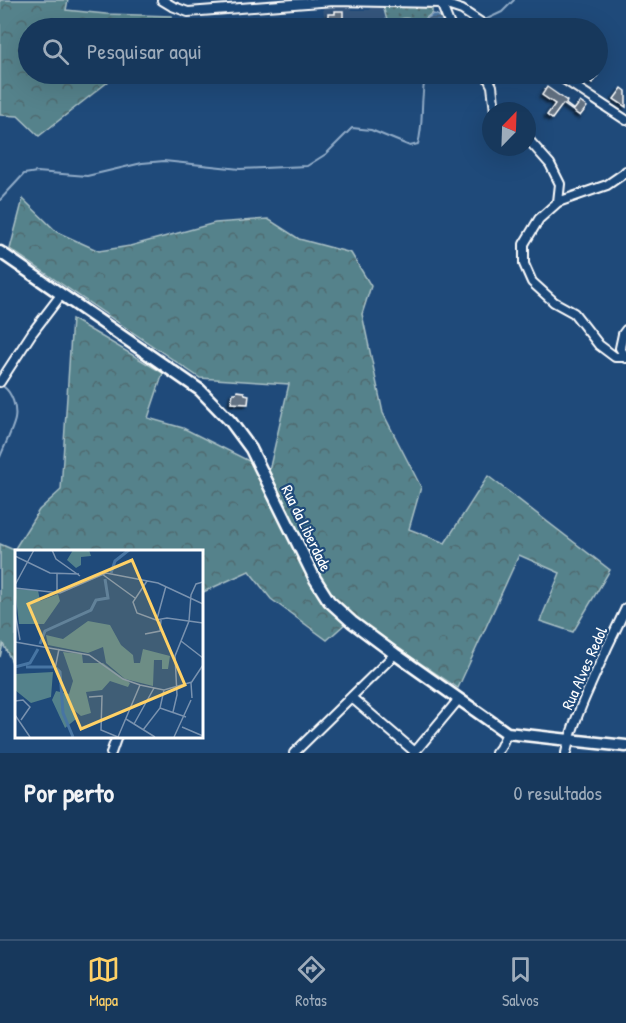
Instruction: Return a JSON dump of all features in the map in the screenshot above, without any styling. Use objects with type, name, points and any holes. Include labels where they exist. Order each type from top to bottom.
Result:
[{"type":"street","points":[[162,0],[173,3],[188,12],[325,1],[441,3],[462,10],[474,18]]},
{"type":"street","points":[[441,3],[447,18]]},
{"type":"street","points":[[491,84],[494,102]]},
{"type":"street","points":[[571,84],[626,120]]},
{"type":"street","points":[[536,148],[550,164],[560,184],[558,202]]},
{"type":"street","points":[[625,358],[615,357],[599,345],[574,313],[554,302],[532,282],[524,264],[524,244],[539,219],[558,202],[607,185],[626,171]]},
{"type":"street","name":"Rua da Liberdade","points":[[0,252],[200,390],[218,407],[251,449],[321,590],[351,622],[507,733],[626,746]]},
{"type":"street","points":[[0,382],[32,333],[61,295]]},
{"type":"street","points":[[625,358],[620,348],[626,330]]},
{"type":"street","name":"Rua Alves Redol","points":[[566,753],[577,716],[626,608]]},
{"type":"street","points":[[294,753],[395,654]]},
{"type":"street","points":[[352,698],[414,753],[459,699]]},
{"type":"street","points":[[495,753],[507,733]]},
{"type":"street","points":[[111,753],[116,738]]},
{"type":"shaded area","points":[[350,7],[352,10],[370,10],[372,7],[382,7],[385,18],[324,18],[323,9]]},
{"type":"shaded area","points":[[433,14],[441,18],[428,18]]},
{"type":"green space","points":[[0,0],[68,0],[66,10],[172,16],[172,18],[18,18],[18,84],[105,84],[39,136],[18,116],[0,115]]},
{"type":"green space","points":[[383,6],[432,8],[432,13],[426,18],[386,18]]},
{"type":"green space","points":[[23,199],[57,232],[99,251],[130,246],[215,223],[268,219],[299,239],[351,253],[371,286],[362,314],[383,413],[421,487],[409,529],[445,543],[488,476],[610,570],[573,632],[540,621],[560,573],[519,555],[458,688],[351,617],[328,592],[269,471],[289,384],[200,378],[10,249]]},
{"type":"green space","points":[[72,319],[163,373],[148,418],[183,428],[253,463],[308,577],[327,607],[346,623],[327,640],[271,599],[249,571],[202,593],[202,550],[15,550],[15,668],[3,644],[0,657],[0,544],[14,550],[39,510],[61,490]]},
{"type":"building","points":[[335,11],[343,11],[343,18],[328,18],[328,14],[335,14]]},
{"type":"building","points":[[547,87],[567,101],[566,104],[574,110],[580,102],[587,107],[580,116],[563,104],[552,119],[547,115],[555,104],[542,95]]},
{"type":"building","points":[[622,88],[626,91],[626,107],[614,99]]},
{"type":"building","points":[[237,391],[249,395],[248,404],[231,403],[233,393]]},
{"type":"waterway","points":[[489,18],[502,12],[514,0]]},
{"type":"waterway","points":[[0,200],[24,174],[37,172],[87,176],[142,163],[164,161],[240,169],[307,166],[326,154],[352,128],[371,130],[410,146],[418,144],[424,84]]},
{"type":"waterway","points":[[0,457],[15,419],[12,397],[4,387]]}]
